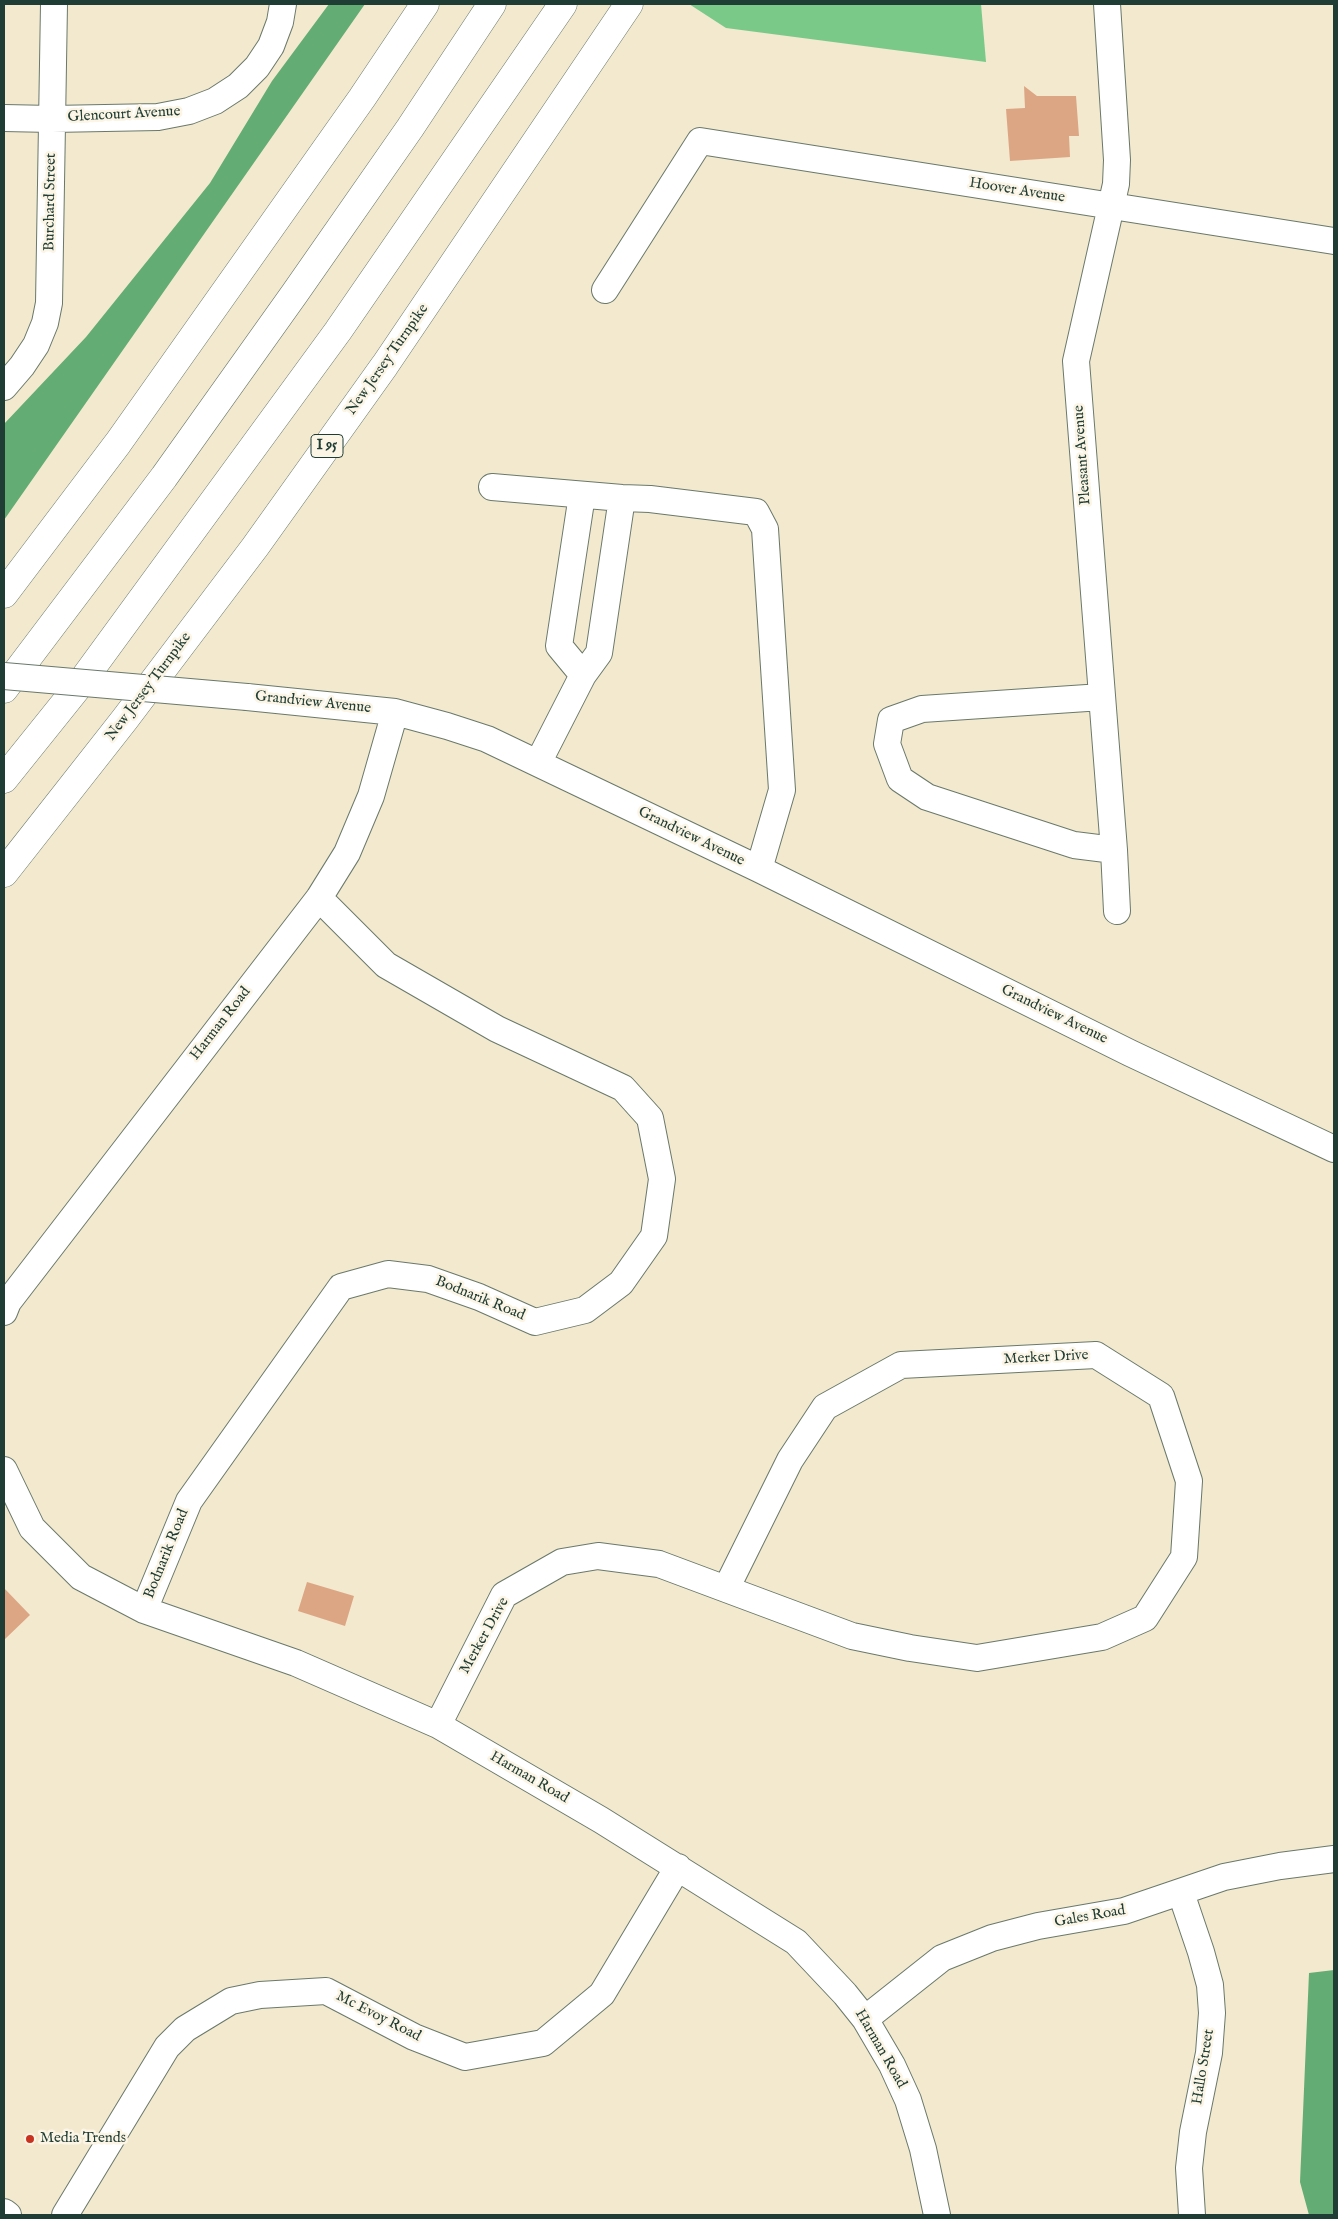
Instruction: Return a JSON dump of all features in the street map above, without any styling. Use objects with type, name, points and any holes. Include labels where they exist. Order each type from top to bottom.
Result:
[{"type":"highway","points":[[4,594],[124,435],[351,114],[425,4]]},
{"type":"highway","points":[[4,689],[164,477],[410,128],[492,4]]},
{"type":"highway","points":[[4,779],[77,688],[338,331],[563,4]]},
{"type":"highway","name":"New Jersey Turnpike","points":[[4,873],[130,712],[267,531],[396,349],[629,4]]},
{"type":"street","name":"Burchard Street","points":[[4,387],[32,352],[45,324],[49,303],[54,4]]},
{"type":"street","name":"Glencourt Avenue","points":[[4,118],[52,120],[158,117],[189,111],[215,101],[238,86],[257,66],[271,46],[280,22],[283,4]]},
{"type":"street","name":"Pleasant Avenue","points":[[1107,4],[1117,160],[1116,184],[1076,360],[1114,850],[1117,911]]},
{"type":"street","name":"Hoover Avenue","points":[[605,290],[700,141],[1334,241]]},
{"type":"street","points":[[492,486],[582,495],[650,499],[756,512],[765,529],[782,790],[759,869]]},
{"type":"street","points":[[582,495],[559,646],[583,675]]},
{"type":"street","points":[[538,763],[583,675],[599,653],[622,498]]},
{"type":"street","name":"Grandview Avenue","points":[[4,676],[395,712],[487,739],[759,869],[1130,1053],[1334,1149]]},
{"type":"street","points":[[1102,697],[922,709],[891,720],[887,744],[900,778],[927,797],[1074,845],[1114,850]]},
{"type":"street","name":"Harman Road","points":[[4,1312],[8,1302],[319,898],[347,853],[372,796],[395,712]]},
{"type":"street","name":"Bodnarik Road","points":[[144,1610],[189,1501],[341,1287],[388,1274],[428,1279],[479,1297],[535,1322],[585,1310],[621,1283],[654,1236],[662,1179],[650,1118],[623,1088],[497,1029],[386,965],[319,898]]},
{"type":"street","name":"Merker Drive","points":[[438,1725],[504,1596],[562,1562],[598,1556],[659,1564],[726,1589],[852,1636],[910,1648],[977,1658],[1102,1637],[1145,1618],[1184,1557],[1189,1481],[1161,1396],[1096,1355],[901,1365],[825,1407],[790,1460],[726,1589]]},
{"type":"street","name":"Harman Road","points":[[4,1470],[32,1528],[81,1578],[144,1610],[296,1663],[438,1725],[678,1867],[796,1942],[845,1994],[865,2019],[892,2065],[908,2100],[924,2149],[937,2215]]},
{"type":"street","name":"Gales Road","points":[[865,2019],[942,1958],[992,1938],[1028,1928],[1124,1911],[1224,1877],[1334,1858]]},
{"type":"street","name":"Mc Evoy Road","points":[[64,2215],[167,2047],[184,2029],[231,2001],[260,1995],[326,1991],[414,2037],[465,2057],[543,2043],[602,1994],[678,1867]]},
{"type":"street","name":"Hallo Street","points":[[1181,1893],[1208,1976],[1212,2014],[1210,2053],[1193,2132],[1189,2168],[1192,2215]]},
{"type":"street","points":[[4,2212],[8,2215]]},
{"type":"green space","points":[[329,4],[365,4],[4,520],[4,424],[86,337],[210,183],[272,81]]},
{"type":"green space","points":[[689,4],[981,4],[986,62],[726,28]]},
{"type":"green space","points":[[1334,1970],[1334,2215],[1309,2215],[1300,2182],[1309,1973]]},
{"type":"building","points":[[1024,86],[1037,96],[1076,96],[1079,136],[1069,136],[1070,157],[1010,161],[1006,109],[1025,108]]},
{"type":"building","points":[[307,1582],[354,1596],[345,1626],[298,1611]]},
{"type":"building","points":[[4,1588],[30,1615],[4,1640]]},
{"type":"place","name":"Media Trends","points":[[30,2139]]}]
